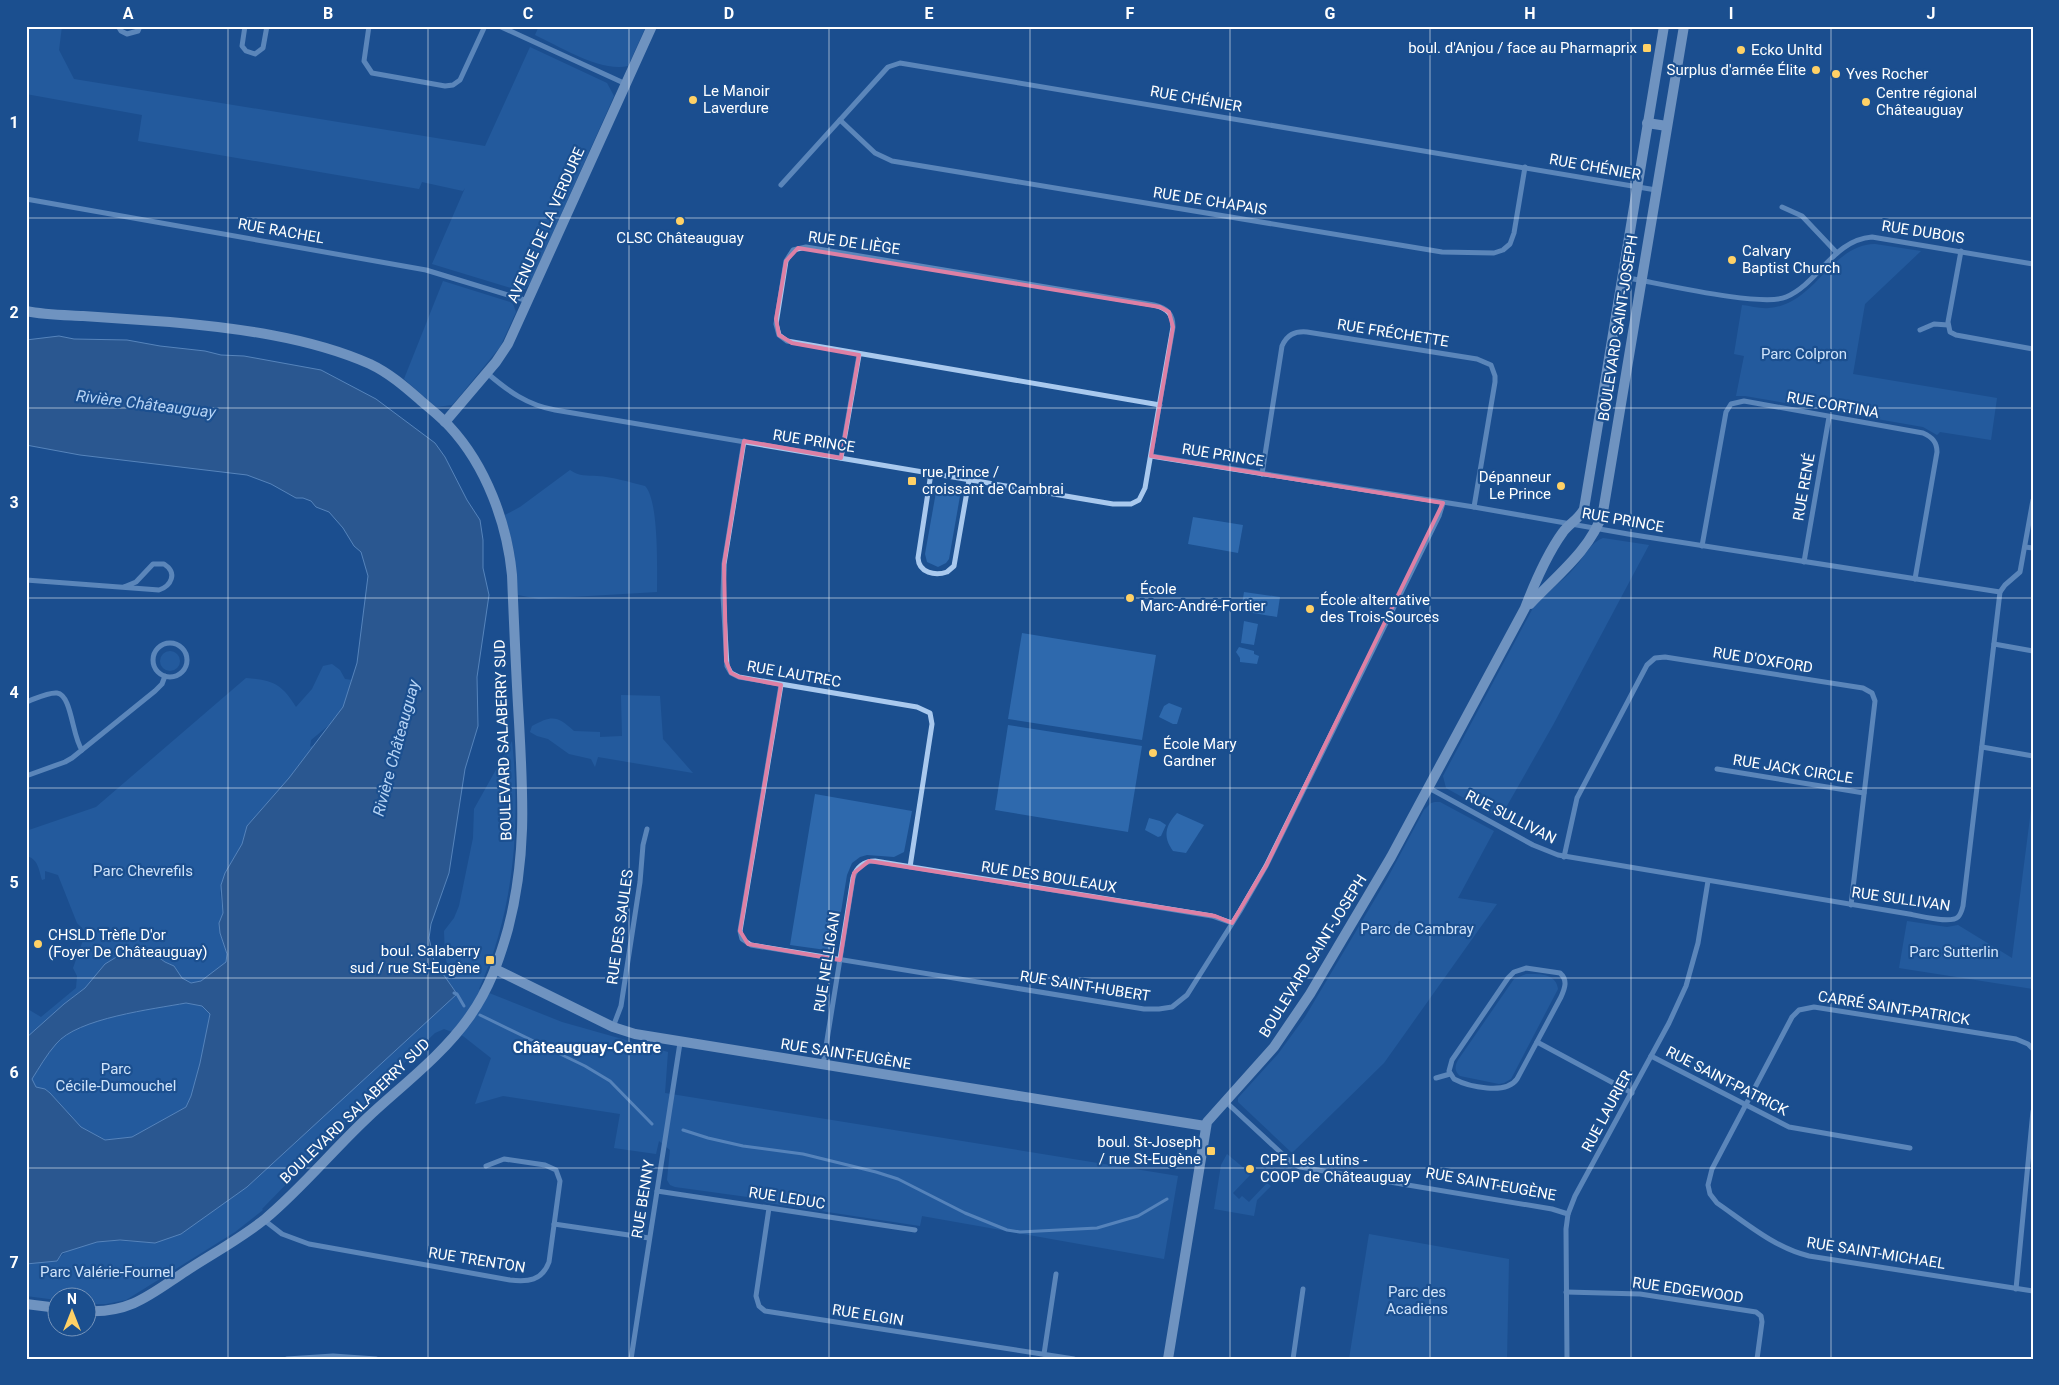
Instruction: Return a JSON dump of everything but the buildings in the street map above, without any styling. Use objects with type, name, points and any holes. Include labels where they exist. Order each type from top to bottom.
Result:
[{"type":"street","points":[[118,26],[121,32],[127,34],[138,31],[140,26]]},
{"type":"street","points":[[245,26],[242,46],[246,51],[255,54],[263,48],[267,26]]},
{"type":"street","points":[[369,26],[364,61],[372,73],[446,86],[453,85],[460,80],[485,26]]},
{"type":"street","points":[[499,26],[626,84]]},
{"type":"street","name":"AVENUE DE LA VERDURE","points":[[445,422],[487,373],[508,344],[652,26]]},
{"type":"street","name":"BOULEVARD SAINT-JOSEPH","points":[[1168,1359],[1205,1126],[1209,1118],[1274,1047],[1297,1015],[1372,890],[1429,788],[1525,608],[1563,532],[1584,509],[1664,26]]},
{"type":"street","name":"BOULEVARD SAINT-JOSEPH","points":[[1525,608],[1571,562],[1595,528],[1602,512],[1684,26]]},
{"type":"street","name":"RUE CHÉNIER","points":[[781,185],[888,67],[900,63],[1656,190]]},
{"type":"street","name":"RUE DE CHAPAIS","points":[[840,120],[875,153],[886,159],[898,162],[1442,252],[1494,253],[1503,250],[1510,244],[1514,233],[1525,167]]},
{"type":"street","points":[[1647,123],[1667,126]]},
{"type":"street","name":"RUE RACHEL","points":[[26,199],[426,270],[528,301]]},
{"type":"street","points":[[1782,207],[1802,216],[1837,253]]},
{"type":"street","name":"RUE DUBOIS","points":[[1622,276],[1752,300],[1777,300],[1796,292],[1837,253],[1854,241],[1872,237],[2033,264]]},
{"type":"street","name":"RUE DE LIÈGE","points":[[1151,456],[1160,405],[1173,327],[1173,321],[1169,312],[1160,307],[810,247],[793,250],[786,261],[776,317],[776,330],[779,335],[792,343],[1160,405]]},
{"type":"street","points":[[1961,251],[1948,325],[1950,332],[1956,335],[2033,349]]},
{"type":"street","name":"BOULEVARD SALABERRY SUD","points":[[26,311],[186,324],[259,334],[308,344],[348,356],[382,370],[405,387],[445,422],[469,453],[488,487],[500,517],[511,563],[523,828],[516,894],[508,928],[495,969],[482,997],[463,1026],[448,1042],[366,1119],[264,1220],[132,1305],[112,1311],[98,1311]]},
{"type":"street","points":[[1920,330],[1934,324],[1948,325]]},
{"type":"street","name":"RUE FRÉCHETTE","points":[[1262,474],[1282,346],[1293,333],[1307,332],[1477,359],[1491,365],[1495,376],[1474,507]]},
{"type":"street","points":[[842,458],[859,355]]},
{"type":"street","name":"RUE PRINCE","points":[[487,373],[521,399],[543,408],[931,474],[1128,505],[1139,500],[1144,493],[1151,456],[1474,507],[1702,546],[2000,592]]},
{"type":"street","name":"RUE CORTINA","points":[[1702,546],[1725,416],[1728,407],[1735,402],[1744,401],[1923,433],[1935,442],[1937,452],[1915,579]]},
{"type":"street","name":"RUE RENÉ","points":[[1804,562],[1829,417]]},
{"type":"street","name":"RUE LAUTREC","points":[[744,442],[724,564],[723,595],[726,661],[731,673],[739,677],[917,707],[930,713],[932,724],[910,867]]},
{"type":"street","points":[[931,474],[918,558],[920,567],[934,574],[948,572],[955,561],[969,480]]},
{"type":"street","points":[[2000,592],[2020,572],[2033,500]]},
{"type":"street","name":"RUE SAINT-HUBERT","points":[[781,685],[742,923],[741,936],[744,942],[751,946],[1144,1009],[1159,1009],[1178,1004],[1187,995],[1266,866],[1439,516],[1443,502]]},
{"type":"street","points":[[2025,547],[2033,548]]},
{"type":"street","points":[[26,580],[159,590],[169,585],[172,579],[171,571],[164,564],[153,564],[136,582],[124,587]]},
{"type":"street","name":"RUE SULLIVAN","points":[[1429,788],[1541,849],[1564,857],[1851,905],[1950,920],[1959,917],[1963,906],[2000,592]]},
{"type":"street","points":[[166,644],[179,646],[186,656],[186,666],[174,676],[165,676],[155,669],[153,663],[154,654],[160,646],[166,644]]},
{"type":"street","points":[[1994,644],[2033,651]]},
{"type":"street","name":"RUE D'OXFORD","points":[[1564,857],[1577,798],[1647,665],[1657,657],[1870,690],[1874,695],[1875,701],[1851,905]]},
{"type":"street","points":[[26,776],[65,762],[82,750],[155,691],[162,684],[165,676]]},
{"type":"street","points":[[26,702],[53,693],[59,693],[64,696],[68,703],[76,741],[82,750]]},
{"type":"street","points":[[1982,747],[2033,756]]},
{"type":"street","name":"RUE JACK CIRCLE","points":[[1717,769],[1864,793]]},
{"type":"street","name":"RUE DES SAULES","points":[[613,1027],[620,1006],[640,882],[643,845],[647,829]]},
{"type":"street","name":"RUE DES BOULEAUX","points":[[861,865],[870,861],[910,867],[1215,916],[1232,923]]},
{"type":"street","name":"RUE NELLIGAN","points":[[823,1065],[854,873],[861,865]]},
{"type":"street","name":"RUE LAURIER","points":[[1567,1359],[1566,1229],[1568,1214],[1676,1010],[1689,978],[1698,942],[1708,881]]},
{"type":"street","points":[[1522,968],[1557,972],[1562,975],[1565,982],[1561,997],[1537,1042],[1517,1079],[1506,1088],[1499,1089],[1462,1082],[1454,1079],[1450,1074],[1449,1067],[1452,1060],[1511,975],[1522,968]]},
{"type":"street","name":"RUE SAINT-EUGÈNE","points":[[495,969],[613,1027],[635,1034],[680,1043],[1205,1126]]},
{"type":"street","name":"CARRÉ SAINT-PATRICK","points":[[1745,1106],[1792,1017],[1796,1012],[1804,1008],[1818,1008],[2016,1039],[2028,1044],[2033,1049]]},
{"type":"street","points":[[1537,1042],[1632,1093]]},
{"type":"street","name":"RUE BENNY","points":[[631,1359],[680,1043]]},
{"type":"street","name":"RUE SAINT-PATRICK","points":[[1651,1056],[1789,1127],[1910,1148]]},
{"type":"street","points":[[1436,1078],[1450,1074]]},
{"type":"street","name":"RUE SAINT-EUGÈNE","points":[[1225,1101],[1292,1163],[1300,1167],[1552,1209],[1568,1214]]},
{"type":"street","name":"RUE SAINT-MICHAEL","points":[[1745,1106],[1709,1175],[1708,1190],[1717,1204],[1778,1244],[1801,1254],[2033,1291]]},
{"type":"street","points":[[2016,1289],[2033,1111]]},
{"type":"street","name":"RUE TRENTON","points":[[264,1220],[282,1234],[314,1246],[524,1281],[538,1278],[547,1267],[560,1181],[556,1170],[545,1165],[509,1159],[499,1159],[486,1166]]},
{"type":"street","name":"RUE LEDUC","points":[[657,1191],[915,1230]]},
{"type":"street","name":"RUE ELGIN","points":[[769,1208],[756,1296],[757,1303],[766,1311],[1074,1359]]},
{"type":"street","points":[[554,1224],[650,1238]]},
{"type":"street","points":[[1044,1354],[1056,1274]]},
{"type":"street","points":[[1293,1359],[1304,1289]]},
{"type":"street","name":"RUE EDGEWOOD","points":[[1566,1292],[1640,1294],[1756,1312],[1761,1316],[1762,1322],[1757,1359]]},
{"type":"street","points":[[26,1304],[48,1307]]},
{"type":"street","points":[[286,1359],[333,1356],[376,1359]]},
{"type":"highlighted area","points":[[798,248],[1160,307],[1169,312],[1173,327],[1151,456],[1443,503],[1266,866],[1232,923],[1215,916],[869,861],[854,873],[840,960],[748,944],[740,931],[781,685],[739,677],[731,673],[726,661],[724,564],[744,441],[841,458],[859,355],[792,343],[779,335],[776,319],[786,261]]},
{"type":"green space","points":[[26,26],[62,26],[59,50],[74,79],[485,146],[530,47],[607,83],[614,96],[530,284],[525,289],[517,290],[432,264],[465,188],[463,191],[422,182],[419,189],[138,141],[142,115],[26,94]]},
{"type":"green space","points":[[539,26],[646,26],[628,66],[617,67],[593,62],[535,35]]},
{"type":"green space","name":"Parc Colpron","points":[[1875,244],[1921,251],[1865,304],[1853,374],[1997,398],[1991,440],[1940,432],[1937,435],[1923,427],[1736,396],[1744,356],[1734,354],[1742,305],[1769,308],[1785,304],[1799,297],[1846,254],[1859,247]]},
{"type":"green space","points":[[443,281],[510,302],[513,304],[516,312],[500,347],[459,397],[452,405],[436,407],[404,379]]},
{"type":"green space","points":[[570,470],[580,475],[609,477],[645,486],[650,494],[655,520],[657,592],[539,599],[518,595],[514,551],[505,515],[520,507]]},
{"type":"green space","points":[[938,490],[960,496],[949,559],[938,567],[927,562],[925,554],[936,492]]},
{"type":"green space","points":[[1193,517],[1243,525],[1238,553],[1188,544]]},
{"type":"green space","points":[[1603,538],[1649,545],[1553,725],[1500,818],[1446,788],[1443,776],[1533,608],[1571,572],[1591,546]]},
{"type":"green space","points":[[1244,592],[1280,597],[1277,617],[1241,611]]},
{"type":"green space","points":[[1244,621],[1258,624],[1254,645],[1241,643]]},
{"type":"green space","points":[[1022,633],[1156,655],[1142,740],[1008,719]]},
{"type":"green space","points":[[1239,647],[1254,651],[1254,654],[1259,656],[1257,664],[1240,662],[1236,652]]},
{"type":"green space","points":[[170,651],[177,654],[180,661],[177,668],[170,671],[163,668],[160,661],[163,654]]},
{"type":"green space","name":"Parc Chevrefils","points":[[332,664],[340,670],[345,679],[352,680],[343,707],[329,725],[311,740],[310,747],[314,745],[289,778],[247,826],[242,844],[225,873],[220,893],[223,913],[219,923],[220,933],[227,954],[227,962],[201,981],[190,983],[182,978],[174,966],[151,952],[132,951],[117,956],[105,964],[85,988],[26,1038],[26,1008],[41,1017],[76,988],[77,976],[73,968],[86,932],[77,923],[58,875],[45,871],[45,879],[42,880],[36,862],[26,856],[26,831],[96,807],[246,678],[263,680],[276,685],[286,693],[296,707],[312,689],[323,666]]},
{"type":"green space","points":[[621,695],[660,696],[663,739],[693,773],[598,757],[595,767],[591,759],[569,754],[548,739],[530,732],[532,726],[545,720],[554,719],[563,722],[574,731],[600,732],[600,737],[622,736]]},
{"type":"green space","points":[[1169,703],[1182,708],[1177,724],[1159,717],[1164,706]]},
{"type":"green space","points":[[1008,725],[1142,746],[1128,832],[995,810]]},
{"type":"green space","name":"Parc Valérie-Fournel","points":[[512,741],[516,804],[512,867],[500,929],[491,960],[479,989],[562,1022],[668,1052],[665,1093],[1178,1176],[1164,1259],[922,1216],[920,1226],[768,1203],[755,1198],[675,1187],[670,1185],[667,1180],[670,1150],[659,1141],[656,1154],[614,1148],[620,1114],[503,1096],[475,1104],[491,1058],[463,1036],[444,1029],[435,1033],[415,1052],[263,1210],[235,1232],[126,1300],[98,1304],[98,1288],[48,1288],[48,1299],[26,1296],[26,1264],[57,1261],[65,1253],[89,1243],[131,1241],[155,1243],[457,994],[434,961],[453,974],[448,968],[445,955],[444,931],[454,918],[459,906],[473,838],[474,809]]},
{"type":"green space","points":[[815,794],[912,811],[904,852],[894,857],[867,855],[860,857],[852,863],[847,875],[836,942],[831,949],[826,950],[790,945]]},
{"type":"green space","name":"Parc de Cambray","points":[[1440,802],[1494,831],[1458,898],[1497,904],[1384,1063],[1292,1153],[1238,1102],[1238,1098],[1278,1054],[1305,1017],[1387,879],[1424,810],[1431,803]]},
{"type":"green space","name":"Parc Sutterlin","points":[[2031,810],[2033,989],[1899,968],[1907,921],[1947,927],[1958,925],[2012,958]]},
{"type":"green space","points":[[1177,813],[1204,825],[1186,853],[1173,851],[1167,840],[1168,826]]},
{"type":"green space","points":[[1149,818],[1166,825],[1161,836],[1158,837],[1145,830]]},
{"type":"green space","points":[[1526,974],[1550,977],[1557,984],[1558,989],[1511,1079],[1499,1084],[1460,1076],[1456,1068],[1458,1060],[1514,979]]},
{"type":"green space","name":"Parc Cécile-Dumouchel","points":[[186,1003],[202,1006],[210,1014],[200,1063],[186,1107],[132,1137],[106,1140],[81,1127],[50,1093],[45,1089],[36,1087],[32,1079],[43,1061],[56,1044],[81,1027],[117,1016]]},
{"type":"green space","points":[[1227,1154],[1251,1174],[1233,1193],[1239,1199],[1242,1196],[1249,1202],[1267,1183],[1271,1186],[1257,1200],[1254,1216],[1214,1209],[1221,1165]]},
{"type":"green space","name":"Parc des Acadiens","points":[[1369,1234],[1509,1259],[1507,1359],[1349,1359]]},
{"type":"water","name":"Rivière Châteauguay","points":[[59,336],[74,339],[127,340],[221,355],[244,356],[321,370],[376,399],[435,443],[445,457],[467,500],[480,520],[483,540],[483,568],[489,595],[477,677],[478,726],[465,769],[449,873],[431,924],[429,938],[434,961],[457,994],[247,1187],[181,1234],[155,1243],[120,1240],[97,1242],[62,1253],[57,1261],[26,1264],[26,1038],[85,988],[105,964],[118,956],[132,951],[151,952],[174,966],[182,978],[191,983],[201,981],[226,962],[227,954],[220,933],[219,923],[223,913],[221,885],[225,873],[242,844],[247,826],[289,778],[343,707],[357,663],[368,576],[361,552],[354,546],[343,528],[329,512],[316,507],[311,501],[296,498],[271,484],[247,475],[80,455],[26,445],[26,340]],"holes":[[[186,1003],[202,1006],[210,1014],[200,1063],[186,1107],[132,1137],[105,1140],[81,1127],[50,1093],[45,1089],[36,1087],[32,1079],[56,1044],[66,1035],[81,1027],[117,1016],[155,1008]]]},
{"type":"waterway","points":[[454,993],[457,994],[464,1006]]},
{"type":"waterway","points":[[480,1015],[585,1066],[610,1081],[652,1124]]},
{"type":"waterway","points":[[683,1130],[743,1146],[803,1154],[876,1172],[898,1179],[965,1213],[1007,1230],[1020,1232],[1097,1228],[1138,1216],[1167,1199]]},
{"type":"place","name":"boul. d'Anjou / face au Pharmaprix","points":[[1647,48]]},
{"type":"place","name":"Ecko Unltd","points":[[1741,50]]},
{"type":"place","name":"Surplus d'armée Élite","points":[[1816,70]]},
{"type":"place","name":"Yves Rocher","points":[[1836,74]]},
{"type":"place","name":"Le Manoir Laverdure","points":[[693,100]]},
{"type":"place","name":"Centre régional Châteauguay","points":[[1866,102]]},
{"type":"place","name":"CLSC Châteauguay","points":[[680,221]]},
{"type":"place","name":"Calvary Baptist Church","points":[[1732,260]]},
{"type":"place","name":"rue Prince / croissant de Cambrai","points":[[912,481]]},
{"type":"place","name":"Dépanneur Le Prince","points":[[1561,486]]},
{"type":"place","name":"École Marc-André-Fortier","points":[[1130,598]]},
{"type":"place","name":"École alternative des Trois-Sources","points":[[1310,609]]},
{"type":"place","name":"École Mary Gardner","points":[[1153,753]]},
{"type":"place","name":"CHSLD Trèfle D'or (Foyer De Châteauguay)","points":[[38,944]]},
{"type":"place","name":"boul. Salaberry sud / rue St-Eugène","points":[[490,960]]},
{"type":"place","name":"boul. St-Joseph / rue St-Eugène","points":[[1211,1151]]},
{"type":"place","name":"CPE Les Lutins - COOP de Châteauguay","points":[[1250,1169]]},
{"type":"district","name":"Châteauguay-Centre","points":[[587,1047]]}]
